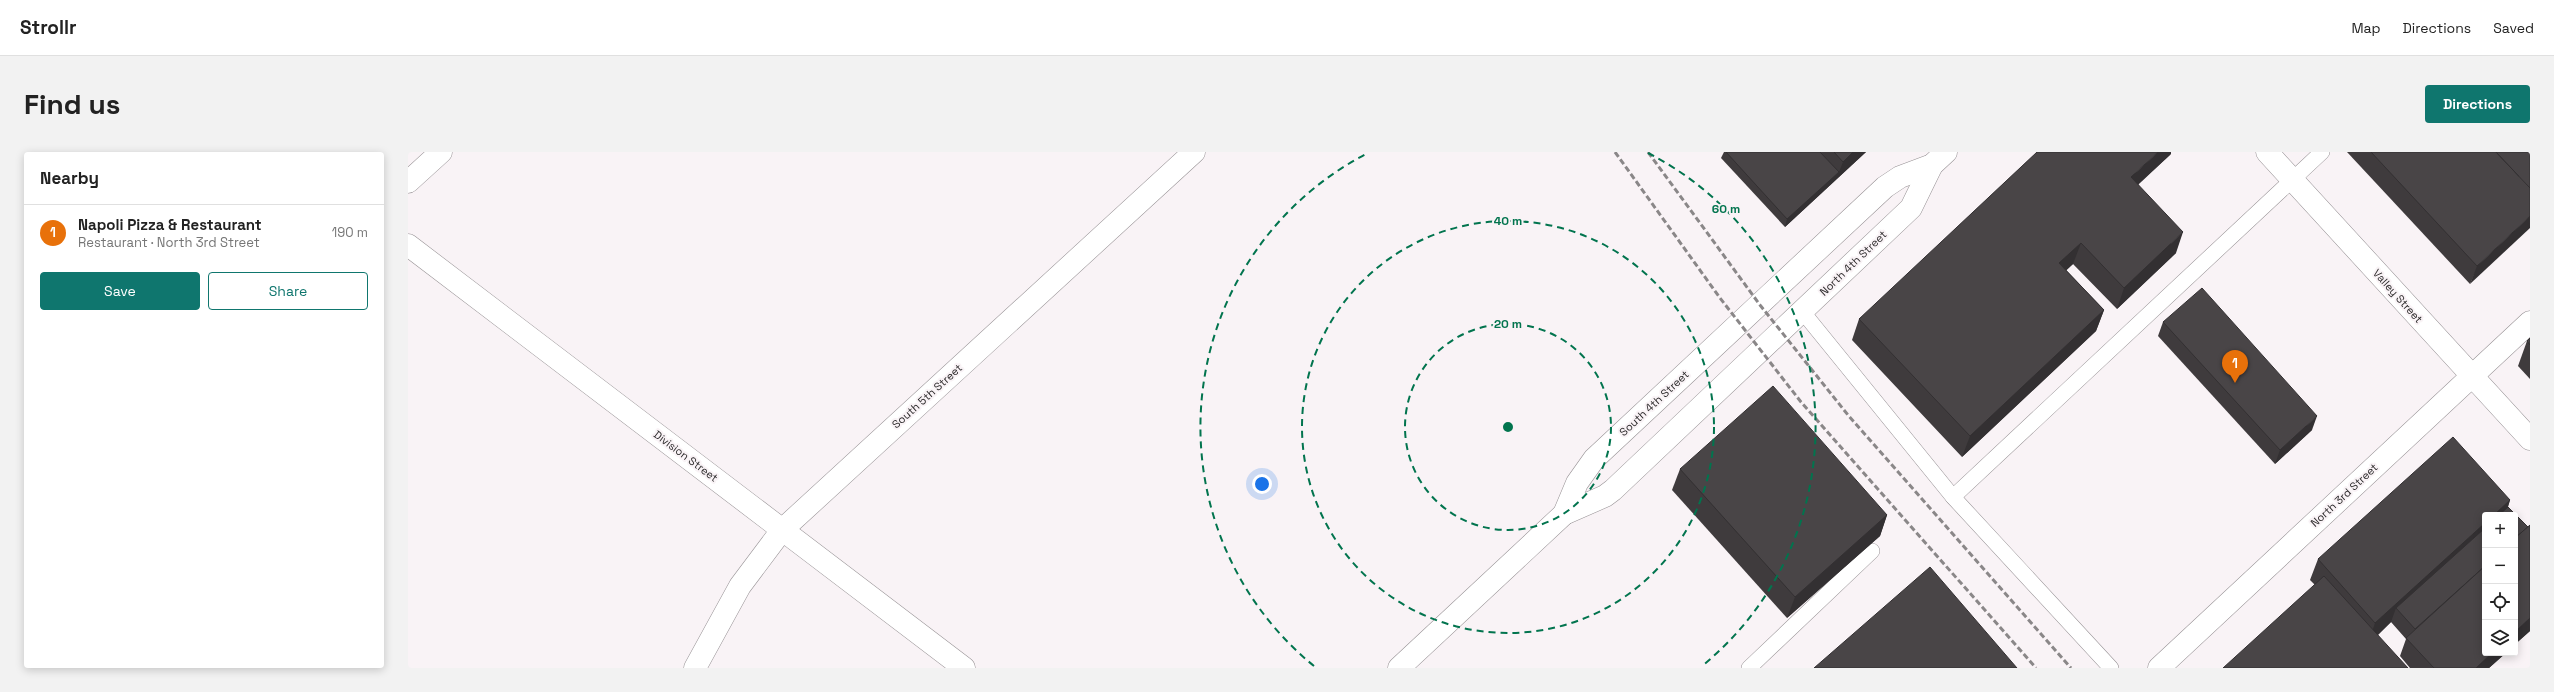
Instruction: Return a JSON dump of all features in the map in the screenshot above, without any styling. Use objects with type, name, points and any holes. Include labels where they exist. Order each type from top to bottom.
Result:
[{"type":"street","points":[[408,182],[441,152]]},
{"type":"street","name":"South 5th Street","points":[[695,668],[740,586],[782,530],[1194,152]]},
{"type":"street","name":"Valley Street","points":[[2267,152],[2530,439]]},
{"type":"street","name":"North 4th Street","points":[[1760,305],[1885,187],[1900,177],[1939,158]]},
{"type":"street","name":"North 4th Street","points":[[1761,351],[1911,208],[1939,158]]},
{"type":"street","name":"Division Street","points":[[408,245],[964,668]]},
{"type":"street","name":"South 4th Street","points":[[1564,514],[1580,478],[1594,459],[1760,305]]},
{"type":"street","name":"North 3rd Street","points":[[2159,668],[2530,322]]},
{"type":"street","name":"South 4th Street","points":[[1399,668],[1564,514],[1605,496],[1613,490],[1761,351]]},
{"type":"lane","points":[[1952,497],[2322,152]]},
{"type":"lane","points":[[1802,311],[1952,497],[2111,668]]},
{"type":"lane","points":[[1749,668],[1872,551]]},
{"type":"building","points":[[1726,152],[1820,152],[1839,172],[1787,219]]},
{"type":"building","points":[[1834,152],[1853,152],[1843,162]]},
{"type":"building","points":[[2037,152],[2158,152],[2131,177],[2183,232],[2124,288],[2081,243],[2059,263],[2104,310],[1970,436],[1859,319]]},
{"type":"building","points":[[2371,152],[2496,152],[2530,188],[2530,216],[2477,266]]},
{"type":"building","points":[[2496,152],[2530,152],[2530,188]]},
{"type":"building","points":[[2202,288],[2317,416],[2280,450],[2163,322]]},
{"type":"building","points":[[2530,338],[2530,345],[2527,341]]},
{"type":"building","points":[[1773,386],[1887,515],[1795,597],[1680,469]]},
{"type":"building","points":[[2453,437],[2510,500],[2497,512],[2482,512],[2482,526],[2375,623],[2318,559]]},
{"type":"building","points":[[2508,507],[2513,512],[2502,512]]},
{"type":"building","points":[[2518,517],[2528,527],[2518,535]]},
{"type":"building","points":[[2530,525],[2530,618],[2518,629],[2518,548],[2518,535]]},
{"type":"building","points":[[2482,531],[2482,569],[2415,629],[2396,608]]},
{"type":"building","points":[[1930,567],[2017,668],[1814,668]]},
{"type":"building","points":[[2482,569],[2482,656],[2489,656],[2476,668],[2434,668],[2406,638]]},
{"type":"building","points":[[2324,576],[2408,668],[2223,668]]},
{"type":"railway","points":[[1615,152],[1720,298],[1801,402],[2036,668]]},
{"type":"railway","points":[[1648,152],[1760,305],[1848,415],[2071,668]]},
{"type":"place","name":"Napoli Pizza & Restaurant","points":[[2235,383]]}]
